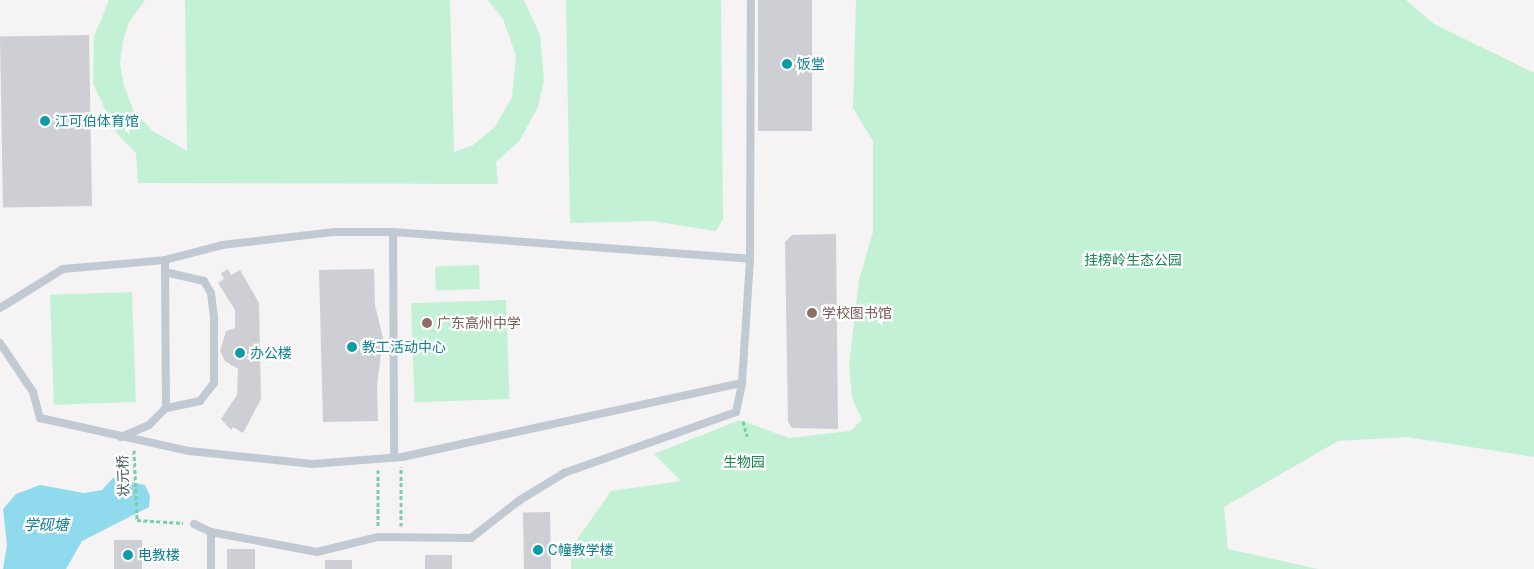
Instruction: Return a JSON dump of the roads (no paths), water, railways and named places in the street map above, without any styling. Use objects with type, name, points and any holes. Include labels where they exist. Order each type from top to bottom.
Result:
[{"type":"lane","points":[[194,524],[211,532],[318,552],[378,537],[471,538],[520,500],[564,473],[736,412],[742,383],[750,260],[751,0]]},
{"type":"lane","points":[[0,308],[63,269],[165,260],[241,242],[335,232],[393,232],[750,260]]},
{"type":"lane","points":[[393,232],[398,457]]},
{"type":"lane","points":[[165,260],[166,408]]},
{"type":"lane","points":[[120,437],[149,425],[166,408],[200,401],[214,384],[214,317],[211,293],[204,281],[166,272]]},
{"type":"lane","points":[[0,343],[33,392],[40,418],[134,442],[312,464],[378,456],[398,457],[742,383]]},
{"type":"lane","points":[[211,532],[211,569]]},
{"type":"water","name":"学砚塘","points":[[113,478],[145,485],[150,496],[149,507],[82,541],[66,569],[3,569],[7,545],[3,509],[16,494],[40,485],[84,493],[102,490]]},
{"type":"place","name":"饭堂","points":[[787,64]]},
{"type":"place","name":"江可伯体育馆","points":[[45,121]]},
{"type":"place","name":"学校图书馆","points":[[812,313]]},
{"type":"place","name":"广东高州中学","points":[[427,323]]},
{"type":"place","name":"教工活动中心","points":[[352,347]]},
{"type":"place","name":"办公楼","points":[[240,353]]},
{"type":"place","name":"C幢教学楼","points":[[538,550]]},
{"type":"place","name":"电教楼","points":[[128,555]]},
{"type":"park label","name":"挂榜岭生态公园","points":[[1133,260]]},
{"type":"park label","name":"生物园","points":[[744,462]]}]
